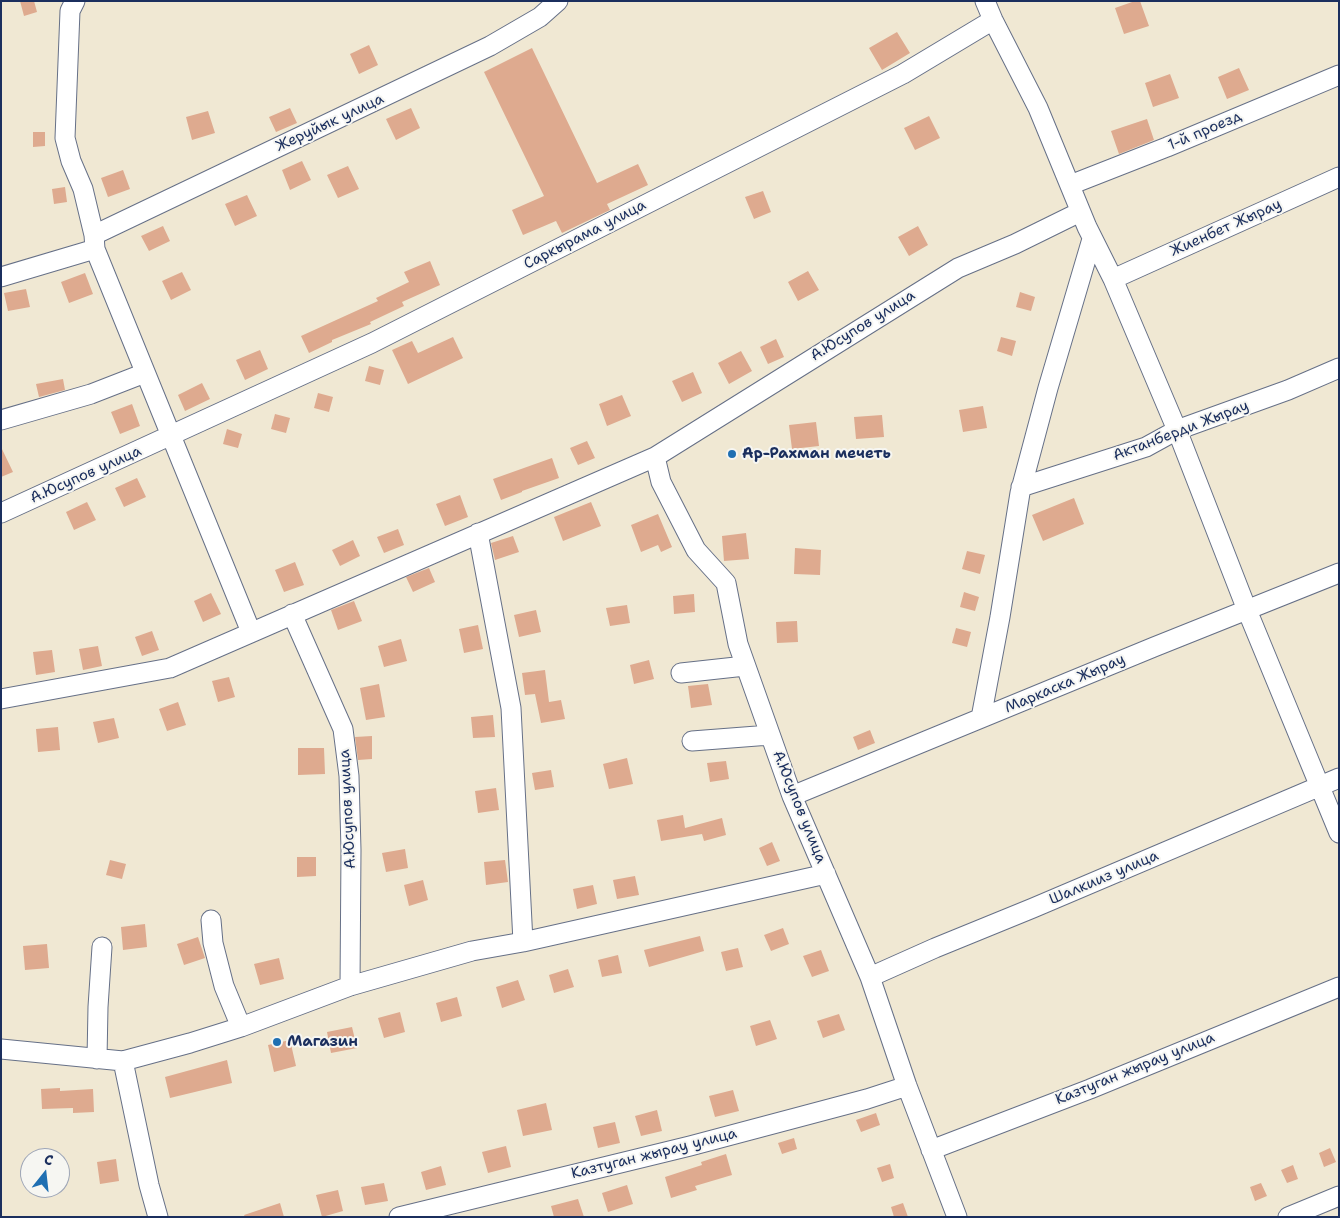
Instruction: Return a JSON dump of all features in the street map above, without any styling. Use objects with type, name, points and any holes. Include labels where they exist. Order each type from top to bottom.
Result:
[{"type":"street","points":[[75,1],[70,11],[66,138],[71,162],[83,189],[95,242],[145,373],[251,632]]},
{"type":"street","name":"Жеруйык улица","points":[[1,277],[95,242],[490,46],[540,17],[558,1]]},
{"type":"street","points":[[985,1],[1038,108],[1080,212],[1113,279],[1177,430],[1339,833]]},
{"type":"street","name":"Саркырама улица","points":[[171,436],[372,343],[903,74],[993,20]]},
{"type":"street","name":"1-й проезд","points":[[1070,185],[1167,147],[1339,75]]},
{"type":"street","name":"Жиенбет Жырау","points":[[1113,279],[1339,177]]},
{"type":"street","name":"А.Юсупов улица","points":[[1,699],[170,668],[655,457],[958,268],[1015,244],[1080,212]]},
{"type":"street","points":[[981,718],[1021,487],[1092,239]]},
{"type":"street","name":"Актанберди Жырау","points":[[1021,487],[1146,447],[1177,430],[1288,390],[1339,368]]},
{"type":"street","points":[[1,420],[91,394],[145,373]]},
{"type":"street","name":"А.Юсупов улица","points":[[1,513],[171,436]]},
{"type":"street","name":"А.Юсупов улица","points":[[1,1049],[123,1061],[241,1027],[350,986],[472,951],[523,942],[826,874],[792,796],[745,666],[738,644],[726,583],[696,550],[661,482],[655,457]]},
{"type":"street","points":[[478,534],[511,708],[523,942]]},
{"type":"street","name":"Маркаска Жырау","points":[[792,796],[1339,573]]},
{"type":"street","name":"А.Юсупов улица","points":[[292,614],[342,729],[349,776],[351,850],[350,986]]},
{"type":"street","points":[[681,673],[745,666]]},
{"type":"street","points":[[692,742],[770,735]]},
{"type":"street","name":"Шалкииз улица","points":[[870,977],[1339,778]]},
{"type":"street","points":[[826,874],[870,977],[907,1086],[957,1217]]},
{"type":"street","points":[[211,920],[213,943],[224,986],[241,1027]]},
{"type":"street","points":[[97,1059],[102,947]]},
{"type":"street","name":"Казтуган жырау улица","points":[[931,1150],[1090,1089],[1339,988]]},
{"type":"street","points":[[123,1061],[149,1185],[158,1217]]},
{"type":"street","name":"Казтуган жырау улица","points":[[400,1217],[690,1146],[867,1099],[907,1086]]},
{"type":"street","points":[[1288,1217],[1339,1196]]},
{"type":"building","points":[[20,1],[34,1],[37,12],[24,16]]},
{"type":"building","points":[[1140,1],[1149,26],[1124,34],[1115,8]]},
{"type":"building","points":[[897,32],[910,53],[882,70],[869,48]]},
{"type":"building","points":[[369,45],[378,65],[359,74],[350,54]]},
{"type":"building","points":[[532,48],[597,183],[638,164],[648,185],[607,204],[610,210],[562,233],[556,221],[523,235],[512,210],[544,196],[484,72]]},
{"type":"building","points":[[1239,68],[1249,90],[1227,99],[1218,77]]},
{"type":"building","points":[[1170,74],[1179,98],[1153,107],[1145,83]]},
{"type":"building","points":[[290,108],[297,123],[276,132],[269,117]]},
{"type":"building","points":[[411,108],[420,128],[396,140],[386,119]]},
{"type":"building","points":[[208,111],[215,133],[192,140],[186,117]]},
{"type":"building","points":[[929,116],[940,138],[915,150],[904,128]]},
{"type":"building","points":[[1147,119],[1154,140],[1119,154],[1111,131]]},
{"type":"building","points":[[33,132],[45,132],[45,146],[33,147]]},
{"type":"building","points":[[302,161],[311,180],[290,190],[282,170]]},
{"type":"building","points":[[348,166],[359,189],[338,198],[327,175]]},
{"type":"building","points":[[123,170],[130,189],[108,197],[101,178]]},
{"type":"building","points":[[65,187],[67,202],[54,204],[52,189]]},
{"type":"building","points":[[763,191],[771,212],[754,219],[745,197]]},
{"type":"building","points":[[247,195],[257,216],[235,226],[225,204]]},
{"type":"building","points":[[163,226],[170,241],[149,251],[141,236]]},
{"type":"building","points":[[918,226],[928,245],[909,256],[898,237]]},
{"type":"building","points":[[430,261],[440,285],[402,302],[404,306],[370,322],[371,324],[332,340],[332,342],[309,353],[301,336],[378,301],[376,298],[409,282],[404,272]]},
{"type":"building","points":[[808,271],[819,290],[798,301],[788,282]]},
{"type":"building","points":[[182,272],[191,290],[171,300],[162,281]]},
{"type":"building","points":[[85,273],[93,294],[69,303],[61,282]]},
{"type":"building","points":[[26,289],[30,307],[8,311],[4,293]]},
{"type":"building","points":[[1020,292],[1035,297],[1031,311],[1016,307]]},
{"type":"building","points":[[453,337],[463,358],[408,384],[392,350],[412,341],[418,353]]},
{"type":"building","points":[[1001,337],[1016,341],[1012,356],[997,351]]},
{"type":"building","points":[[776,339],[784,357],[768,364],[760,347]]},
{"type":"building","points":[[260,350],[268,369],[245,380],[236,360]]},
{"type":"building","points":[[741,351],[752,371],[729,384],[718,363]]},
{"type":"building","points":[[369,366],[384,370],[380,385],[365,381]]},
{"type":"building","points":[[693,372],[702,393],[682,402],[672,381]]},
{"type":"building","points":[[63,379],[65,390],[39,397],[36,384]]},
{"type":"building","points":[[202,383],[210,399],[185,411],[178,395]]},
{"type":"building","points":[[318,393],[333,397],[329,412],[314,408]]},
{"type":"building","points":[[622,395],[631,416],[607,426],[599,404]]},
{"type":"building","points":[[132,404],[140,426],[120,434],[111,412]]},
{"type":"building","points":[[983,406],[987,428],[963,432],[959,410]]},
{"type":"building","points":[[275,414],[290,418],[286,433],[271,429]]},
{"type":"building","points":[[882,415],[884,437],[856,439],[854,417]]},
{"type":"building","points":[[816,422],[819,446],[792,449],[789,425]]},
{"type":"building","points":[[227,429],[242,434],[238,448],[223,444]]},
{"type":"building","points":[[587,441],[595,458],[578,465],[570,448]]},
{"type":"building","points":[[1,447],[13,472],[1,477]]},
{"type":"building","points":[[552,458],[559,478],[501,500],[493,479]]},
{"type":"building","points":[[137,478],[146,497],[124,507],[115,488]]},
{"type":"building","points":[[460,495],[468,517],[445,526],[436,504]]},
{"type":"building","points":[[1074,498],[1084,524],[1043,541],[1032,515]]},
{"type":"building","points":[[87,502],[96,520],[74,530],[66,512]]},
{"type":"building","points":[[591,502],[601,526],[563,541],[554,517]]},
{"type":"building","points":[[658,514],[672,547],[661,552],[658,545],[641,552],[631,525]]},
{"type":"building","points":[[398,529],[404,545],[384,553],[377,537]]},
{"type":"building","points":[[746,533],[749,559],[724,561],[722,536]]},
{"type":"building","points":[[513,536],[519,552],[495,560],[491,543]]},
{"type":"building","points":[[353,540],[360,556],[340,566],[332,550]]},
{"type":"building","points":[[795,548],[821,550],[820,575],[794,574]]},
{"type":"building","points":[[967,551],[985,555],[980,574],[962,569]]},
{"type":"building","points":[[295,562],[304,585],[284,592],[275,570]]},
{"type":"building","points":[[429,568],[435,582],[413,592],[406,577]]},
{"type":"building","points":[[964,592],[979,597],[975,611],[960,607]]},
{"type":"building","points":[[211,593],[221,614],[203,622],[194,601]]},
{"type":"building","points":[[694,594],[695,612],[674,614],[673,596]]},
{"type":"building","points":[[354,601],[362,621],[338,630],[331,610]]},
{"type":"building","points":[[627,605],[630,623],[610,626],[606,608]]},
{"type":"building","points":[[536,610],[541,632],[519,637],[514,615]]},
{"type":"building","points":[[797,621],[798,642],[777,643],[776,622]]},
{"type":"building","points":[[478,625],[483,649],[464,653],[459,629]]},
{"type":"building","points":[[956,628],[971,632],[967,647],[952,643]]},
{"type":"building","points":[[152,631],[159,650],[142,656],[135,637]]},
{"type":"building","points":[[401,639],[407,661],[384,667],[378,646]]},
{"type":"building","points":[[98,646],[102,666],[83,670],[79,649]]},
{"type":"building","points":[[52,650],[55,672],[36,675],[33,652]]},
{"type":"building","points":[[649,660],[654,679],[634,684],[630,665]]},
{"type":"building","points":[[545,670],[549,702],[561,700],[565,719],[541,723],[535,694],[525,695],[522,673]]},
{"type":"building","points":[[229,677],[235,697],[218,702],[212,681]]},
{"type":"building","points":[[379,684],[385,717],[366,720],[360,688]]},
{"type":"building","points":[[708,684],[712,705],[691,708],[688,686]]},
{"type":"building","points":[[178,702],[186,725],[167,731],[159,709]]},
{"type":"building","points":[[493,715],[495,737],[473,738],[471,717]]},
{"type":"building","points":[[114,718],[119,738],[98,743],[93,722]]},
{"type":"building","points":[[58,727],[60,750],[38,752],[36,729]]},
{"type":"building","points":[[870,730],[875,743],[858,750],[853,737]]},
{"type":"building","points":[[372,736],[372,759],[358,760],[355,737]]},
{"type":"building","points":[[298,748],[324,748],[325,774],[298,775]]},
{"type":"building","points":[[627,758],[633,784],[609,789],[603,764]]},
{"type":"building","points":[[726,761],[729,779],[710,782],[707,763]]},
{"type":"building","points":[[551,770],[554,787],[535,790],[532,773]]},
{"type":"building","points":[[496,788],[499,810],[478,813],[475,791]]},
{"type":"building","points":[[683,815],[685,828],[722,818],[726,835],[704,841],[702,834],[661,841],[657,820]]},
{"type":"building","points":[[772,842],[780,861],[767,866],[759,848]]},
{"type":"building","points":[[405,849],[408,868],[386,872],[382,853]]},
{"type":"building","points":[[297,857],[316,857],[316,876],[297,877]]},
{"type":"building","points":[[110,860],[126,864],[122,879],[106,875]]},
{"type":"building","points":[[505,860],[508,882],[486,885],[484,862]]},
{"type":"building","points":[[635,876],[639,895],[617,899],[613,880]]},
{"type":"building","points":[[423,880],[428,900],[409,906],[404,885]]},
{"type":"building","points":[[593,885],[597,904],[577,909],[573,889]]},
{"type":"building","points":[[145,924],[147,947],[123,950],[121,927]]},
{"type":"building","points":[[783,928],[789,944],[771,951],[764,935]]},
{"type":"building","points":[[700,936],[704,951],[649,967],[644,950]]},
{"type":"building","points":[[198,937],[205,958],[184,965],[177,944]]},
{"type":"building","points":[[47,944],[49,968],[25,970],[23,946]]},
{"type":"building","points":[[738,948],[743,967],[726,971],[721,952]]},
{"type":"building","points":[[821,950],[829,971],[812,977],[803,956]]},
{"type":"building","points":[[618,955],[622,973],[602,977],[598,960]]},
{"type":"building","points":[[279,958],[284,979],[260,985],[254,964]]},
{"type":"building","points":[[568,969],[574,987],[554,993],[549,975]]},
{"type":"building","points":[[518,980],[525,1000],[502,1008],[496,987]]},
{"type":"building","points":[[457,997],[462,1016],[441,1022],[436,1003]]},
{"type":"building","points":[[400,1012],[405,1032],[384,1038],[378,1018]]},
{"type":"building","points":[[839,1014],[845,1030],[823,1038],[817,1021]]},
{"type":"building","points":[[770,1020],[777,1039],[756,1046],[750,1026]]},
{"type":"building","points":[[352,1027],[357,1048],[331,1053],[327,1032]]},
{"type":"building","points":[[290,1040],[296,1066],[274,1072],[268,1045]]},
{"type":"building","points":[[227,1060],[232,1083],[170,1098],[165,1077]]},
{"type":"building","points":[[60,1088],[60,1091],[93,1089],[94,1112],[73,1113],[73,1108],[42,1109],[41,1089]]},
{"type":"building","points":[[733,1090],[739,1111],[715,1117],[709,1096]]},
{"type":"building","points":[[546,1103],[552,1130],[523,1136],[517,1110]]},
{"type":"building","points":[[657,1110],[662,1131],[641,1136],[635,1116]]},
{"type":"building","points":[[876,1113],[880,1125],[861,1132],[856,1120]]},
{"type":"building","points":[[615,1122],[620,1143],[598,1148],[593,1127]]},
{"type":"building","points":[[794,1138],[797,1149],[782,1154],[778,1143]]},
{"type":"building","points":[[506,1146],[511,1167],[488,1173],[482,1152]]},
{"type":"building","points":[[1330,1148],[1336,1162],[1324,1167],[1319,1153]]},
{"type":"building","points":[[726,1154],[732,1175],[695,1186],[697,1190],[671,1198],[665,1177],[702,1165],[701,1162]]},
{"type":"building","points":[[116,1159],[119,1181],[100,1184],[97,1162]]},
{"type":"building","points":[[890,1164],[894,1178],[882,1182],[877,1168]]},
{"type":"building","points":[[1293,1165],[1298,1179],[1287,1183],[1281,1170]]},
{"type":"building","points":[[441,1166],[446,1185],[426,1190],[421,1172]]},
{"type":"building","points":[[384,1183],[388,1201],[365,1205],[361,1187]]},
{"type":"building","points":[[1261,1183],[1267,1196],[1255,1201],[1250,1187]]},
{"type":"building","points":[[627,1185],[633,1204],[608,1212],[602,1193]]},
{"type":"building","points":[[338,1190],[343,1211],[322,1217],[316,1195]]},
{"type":"building","points":[[578,1199],[584,1217],[554,1217],[551,1206]]},
{"type":"building","points":[[280,1203],[284,1217],[245,1217],[244,1215]]},
{"type":"building","points":[[903,1203],[908,1217],[894,1217],[891,1207]]},
{"type":"place","name":"Ар-Рахман мечеть","points":[[732,454]]},
{"type":"place","name":"Магазин","points":[[277,1042]]}]
